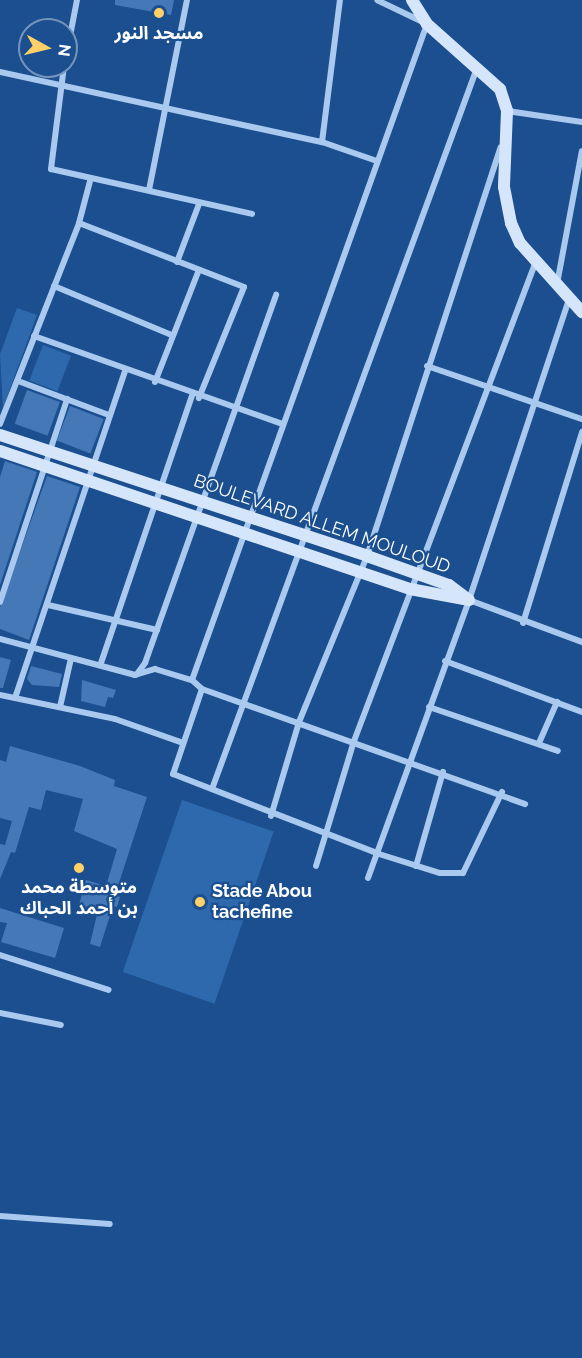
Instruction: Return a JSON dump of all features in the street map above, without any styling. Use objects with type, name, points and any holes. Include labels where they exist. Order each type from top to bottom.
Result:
[{"type":"main road","points":[[412,0],[427,24],[478,65],[500,89],[507,111],[504,187],[511,223],[536,260],[582,312]]},
{"type":"main road","name":"BOULEVARD ALLEM MOULOUD","points":[[0,435],[367,556],[417,576],[448,585],[469,600]]},
{"type":"main road","name":"BOULEVARD ALLEM MOULOUD","points":[[0,451],[410,589],[469,600]]},
{"type":"street","points":[[74,18],[77,0]]},
{"type":"street","points":[[149,190],[187,0]]},
{"type":"street","points":[[322,142],[340,0]]},
{"type":"street","points":[[192,680],[246,533],[374,160],[427,24],[377,0]]},
{"type":"street","points":[[212,789],[308,537],[478,65]]},
{"type":"street","points":[[0,72],[61,84],[166,110],[322,142],[374,160]]},
{"type":"street","points":[[62,78],[51,169],[90,181],[149,190],[199,204],[252,214]]},
{"type":"street","points":[[507,111],[582,122]]},
{"type":"street","points":[[271,816],[299,722],[358,572],[367,556],[427,366],[506,134]]},
{"type":"street","points":[[557,285],[582,151]]},
{"type":"street","points":[[0,424],[80,223],[90,181]]},
{"type":"street","points":[[177,262],[199,204]]},
{"type":"street","points":[[80,223],[244,287],[195,397],[154,501],[101,663]]},
{"type":"street","points":[[316,866],[354,741],[536,260]]},
{"type":"street","points":[[154,382],[199,270]]},
{"type":"street","points":[[54,286],[172,334]]},
{"type":"street","points":[[135,675],[157,630],[200,500],[276,295]]},
{"type":"street","points":[[368,878],[379,854],[408,761],[444,661],[469,600],[537,404],[569,300]]},
{"type":"street","points":[[34,336],[234,411],[283,424]]},
{"type":"street","points":[[427,366],[582,419]]},
{"type":"street","points":[[15,698],[91,481],[93,466],[125,372]]},
{"type":"street","points":[[18,381],[109,415]]},
{"type":"street","points":[[0,602],[67,399]]},
{"type":"street","points":[[523,624],[582,432]]},
{"type":"street","points":[[469,600],[523,624],[582,642]]},
{"type":"street","points":[[48,605],[157,630]]},
{"type":"street","points":[[0,639],[71,658],[101,663],[135,675],[155,669],[192,680],[202,689],[502,792],[525,804]]},
{"type":"street","points":[[60,707],[71,658]]},
{"type":"street","points":[[444,661],[582,712]]},
{"type":"street","points":[[202,689],[173,774],[271,816],[326,833],[379,854],[453,876],[463,873],[502,792]]},
{"type":"street","points":[[0,695],[115,719],[183,743]]},
{"type":"street","points":[[539,743],[556,702]]},
{"type":"street","points":[[429,707],[558,751]]},
{"type":"street","points":[[416,866],[443,772]]},
{"type":"street","points":[[0,955],[109,990]]},
{"type":"street","points":[[0,1012],[61,1025]]},
{"type":"street","points":[[0,1216],[110,1224]]},
{"type":"shaded area","points":[[17,308],[37,315],[3,408],[0,354]]},
{"type":"shaded area","points":[[43,345],[71,356],[57,391],[29,380]]},
{"type":"shaded area","name":"Stade Abou tachefine","points":[[182,800],[274,832],[214,1004],[123,972]]},
{"type":"building","name":"مسجد النور","points":[[115,0],[174,0],[171,15],[115,5]]},
{"type":"building","points":[[27,390],[60,402],[48,436],[15,424]]},
{"type":"building","points":[[70,406],[104,419],[90,453],[57,441]]},
{"type":"building","points":[[5,461],[37,472],[0,585],[0,477]]},
{"type":"building","points":[[47,476],[80,487],[29,640],[0,629],[0,607]]},
{"type":"building","points":[[0,657],[11,660],[3,688],[0,688]]},
{"type":"building","points":[[31,666],[62,674],[59,687],[32,685],[27,679]]},
{"type":"building","points":[[82,680],[116,690],[113,698],[108,697],[105,707],[81,701]]},
{"type":"building","points":[[10,746],[80,766],[115,780],[114,786],[147,797],[115,895],[120,897],[117,907],[113,906],[100,947],[90,944],[98,910],[79,905],[86,880],[106,886],[117,849],[74,831],[83,799],[46,790],[41,810],[29,807],[15,853],[11,852],[0,879],[0,844],[5,845],[12,821],[0,818],[0,760],[6,762]]},
{"type":"building","points":[[0,908],[64,928],[55,958],[1,942],[7,923],[0,922]]},
{"type":"place","name":"مسجد النور","points":[[159,13]]},
{"type":"place","name":"متوسطة محمد بن أحمد الحباك","points":[[79,868]]},
{"type":"place","name":"Stade Abou tachefine","points":[[200,902]]}]
